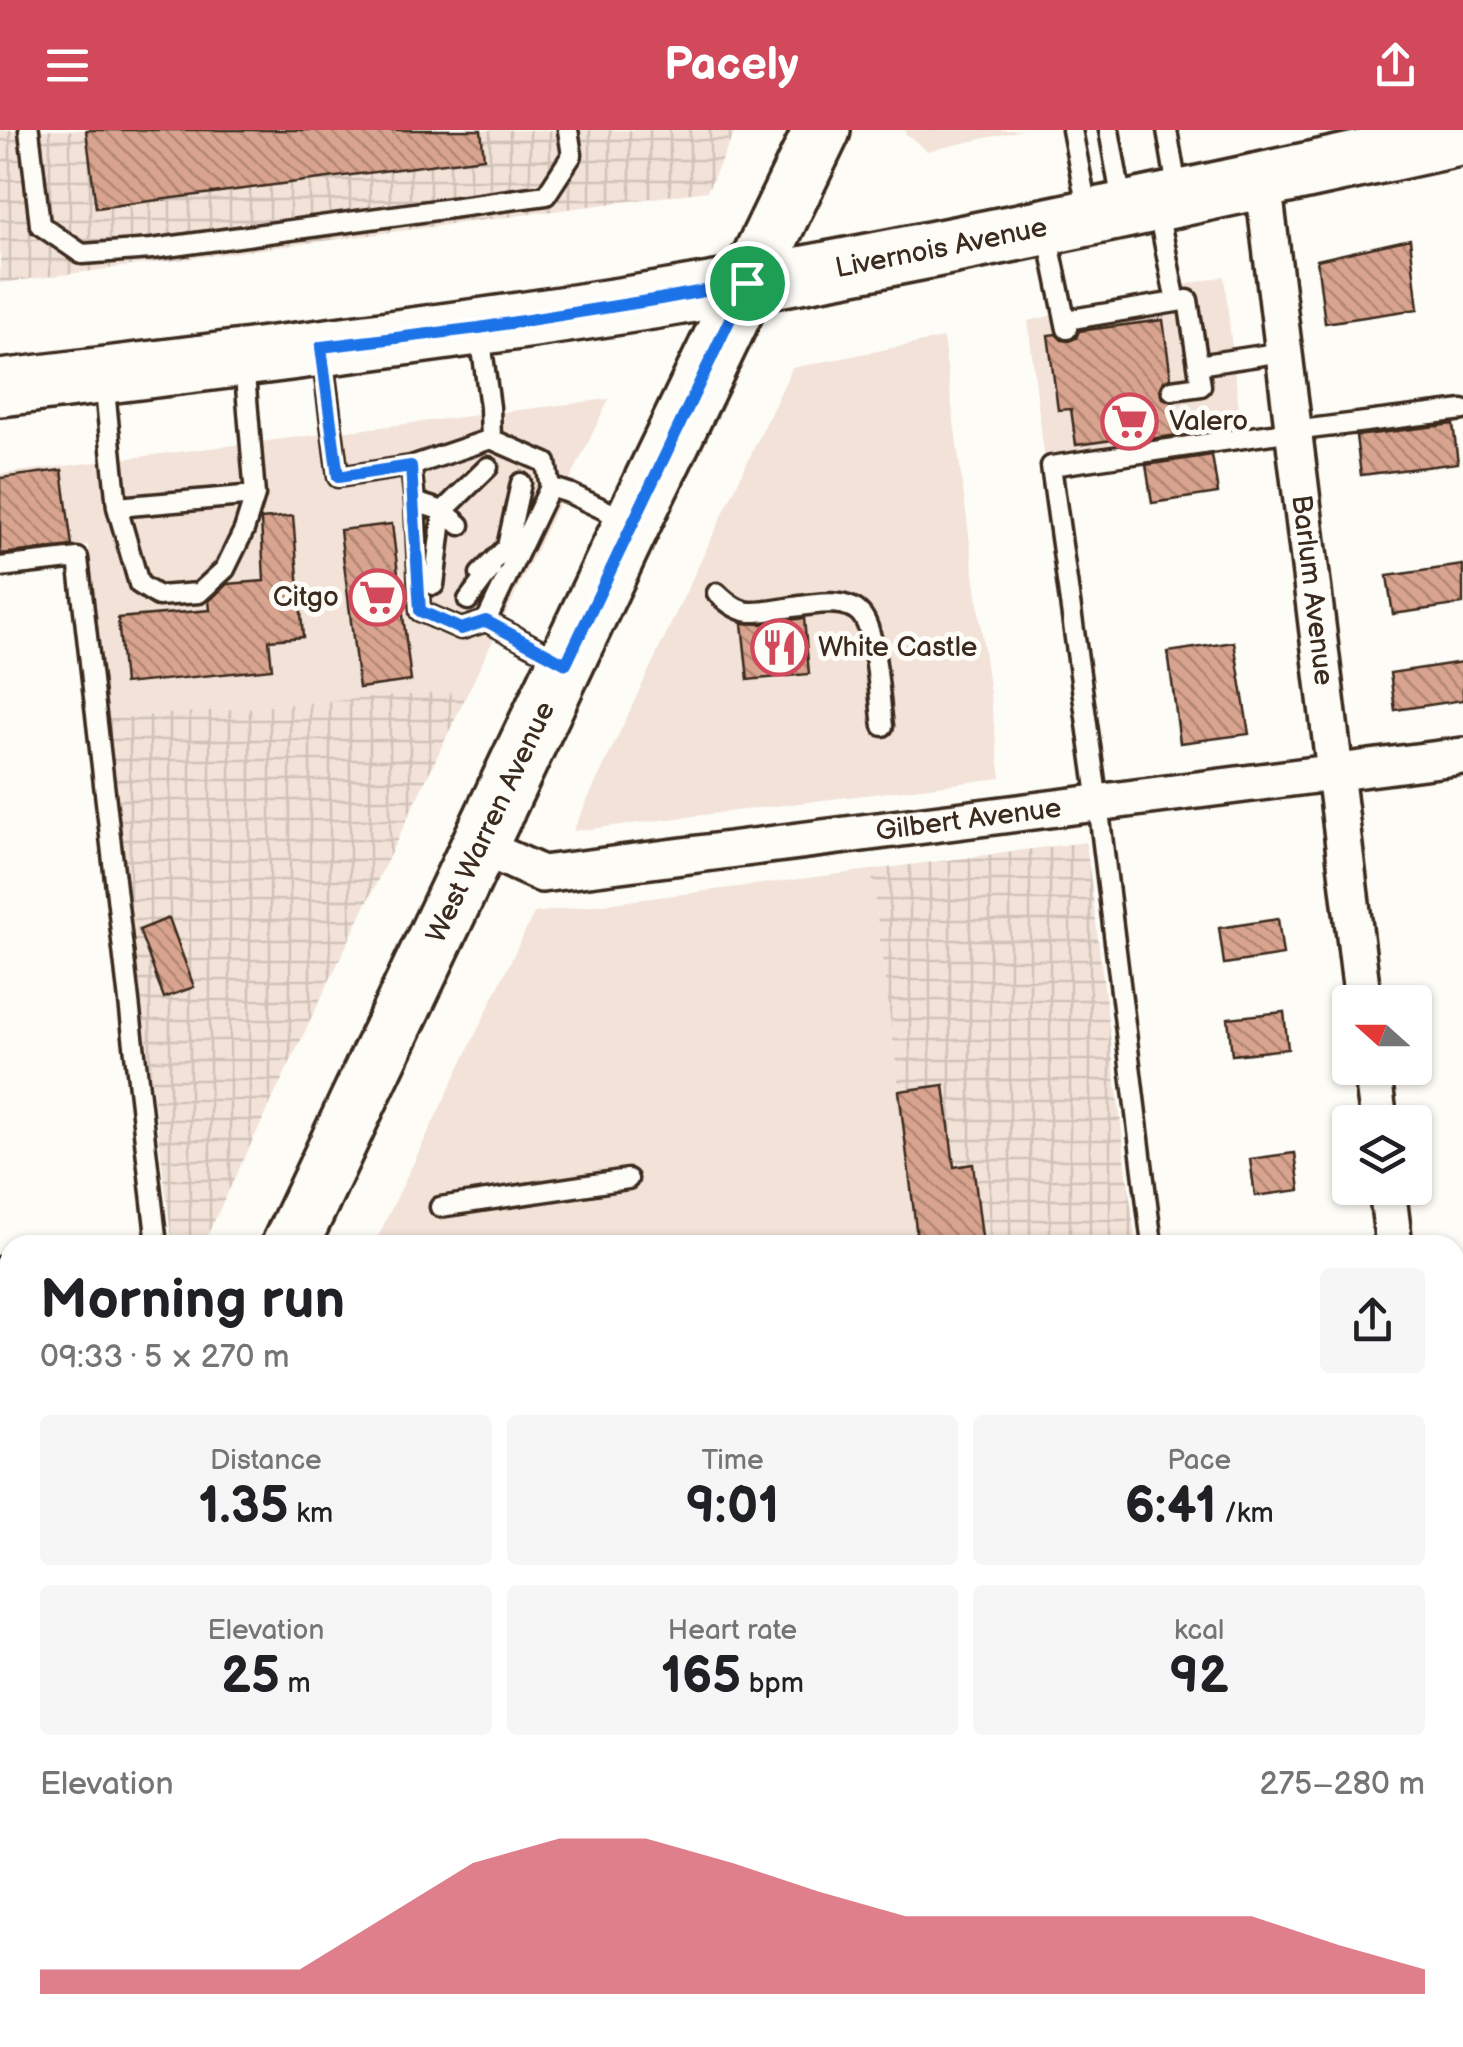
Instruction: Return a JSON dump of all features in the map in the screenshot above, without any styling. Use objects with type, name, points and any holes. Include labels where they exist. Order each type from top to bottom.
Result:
[{"type":"main road","name":"West Warren Avenue","points":[[295,1235],[822,130]]},
{"type":"main road","name":"Livernois Avenue","points":[[0,388],[479,328],[660,299],[1119,212],[1463,136]]},
{"type":"street","name":"Barlum Avenue","points":[[1263,181],[1362,985]]},
{"type":"street","name":"Gilbert Avenue","points":[[480,846],[542,874],[1463,756]]},
{"type":"street","points":[[1389,1205],[1393,1235]]},
{"type":"lane","points":[[28,130],[40,225],[82,254],[152,250],[546,195],[572,155],[568,130]]},
{"type":"lane","points":[[1072,130],[1176,302]]},
{"type":"lane","points":[[1109,130],[1119,212]]},
{"type":"lane","points":[[1167,130],[1119,212],[1067,326],[1133,316],[1188,300],[1201,386],[1172,390]]},
{"type":"lane","points":[[479,328],[491,439]]},
{"type":"lane","points":[[321,347],[338,477],[411,466],[491,439],[546,463],[550,487],[468,600]]},
{"type":"lane","points":[[1198,366],[1283,352]]},
{"type":"lane","points":[[103,375],[117,507],[139,584],[158,596],[198,593],[224,569],[244,530],[255,495],[244,357]]},
{"type":"lane","points":[[1151,1235],[1098,803],[1050,466],[1463,410]]},
{"type":"lane","points":[[411,466],[420,611],[461,629],[486,621],[566,664]]},
{"type":"lane","points":[[434,584],[443,512],[488,468]]},
{"type":"lane","points":[[486,621],[521,483]]},
{"type":"lane","points":[[550,487],[633,523]]},
{"type":"lane","points":[[443,512],[477,492]]},
{"type":"lane","points":[[117,507],[255,495]]},
{"type":"lane","points":[[415,502],[443,512],[460,525]]},
{"type":"lane","points":[[480,574],[507,547],[510,507]]},
{"type":"lane","points":[[443,512],[445,559]]},
{"type":"lane","points":[[0,567],[78,558],[156,1235]]},
{"type":"lane","points":[[717,592],[726,602],[750,612],[838,602],[854,606],[871,634],[883,726]]},
{"type":"lane","points":[[440,1207],[628,1179]]},
{"type":"shaded area","points":[[0,130],[736,130],[707,191],[0,283]]},
{"type":"shaded area","points":[[906,130],[1022,130],[927,151]]},
{"type":"shaded area","points":[[1224,276],[1241,428],[1044,454],[1028,321]]},
{"type":"shaded area","points":[[943,338],[1001,778],[573,831],[792,368]]},
{"type":"shaded area","points":[[609,399],[469,690],[106,719],[88,545],[0,556],[0,474]]},
{"type":"shaded area","points":[[469,690],[207,1235],[171,1235],[106,719]]},
{"type":"shaded area","points":[[1086,842],[1135,1235],[918,1235],[871,870]]},
{"type":"shaded area","points":[[871,870],[918,1235],[379,1235],[534,913]]},
{"type":"building","points":[[86,130],[481,130],[484,158],[96,208]]},
{"type":"building","points":[[1410,239],[1418,309],[1325,323],[1317,260]]},
{"type":"building","points":[[1163,320],[1171,378],[1164,381],[1160,391],[1163,398],[1174,402],[1178,435],[1076,445],[1071,409],[1058,410],[1048,335],[1056,334],[1069,341],[1079,331]]},
{"type":"building","points":[[1453,424],[1458,463],[1361,475],[1356,436]]},
{"type":"building","points":[[1212,455],[1218,493],[1152,503],[1146,465]]},
{"type":"building","points":[[62,470],[72,546],[0,554],[0,478]]},
{"type":"building","points":[[293,516],[303,637],[269,640],[272,669],[124,684],[118,618],[210,610],[209,601],[227,584],[264,581],[261,519]]},
{"type":"building","points":[[392,524],[411,681],[359,688],[340,530]]},
{"type":"building","points":[[1463,565],[1463,604],[1393,614],[1387,576]]},
{"type":"building","points":[[804,618],[809,674],[748,680],[742,623]]},
{"type":"building","points":[[1234,642],[1249,734],[1180,743],[1168,652]]},
{"type":"building","points":[[1463,662],[1463,700],[1395,710],[1390,673]]},
{"type":"building","points":[[169,918],[194,987],[164,998],[139,930]]},
{"type":"building","points":[[1278,919],[1283,955],[1224,964],[1219,928]]},
{"type":"building","points":[[1284,1012],[1288,1049],[1232,1055],[1228,1018]]},
{"type":"building","points":[[944,1085],[954,1167],[973,1164],[982,1235],[917,1235],[899,1091]]},
{"type":"building","points":[[1295,1153],[1300,1190],[1255,1196],[1250,1159]]},
{"type":"place","name":"Valero","points":[[1130,421]]},
{"type":"place","name":"Citgo","points":[[378,597]]},
{"type":"place","name":"White Castle","points":[[779,647]]},
{"type":"route","points":[[747,283],[566,664],[486,621],[461,629],[420,611],[411,466],[338,477],[321,347],[479,328],[747,283]]}]
